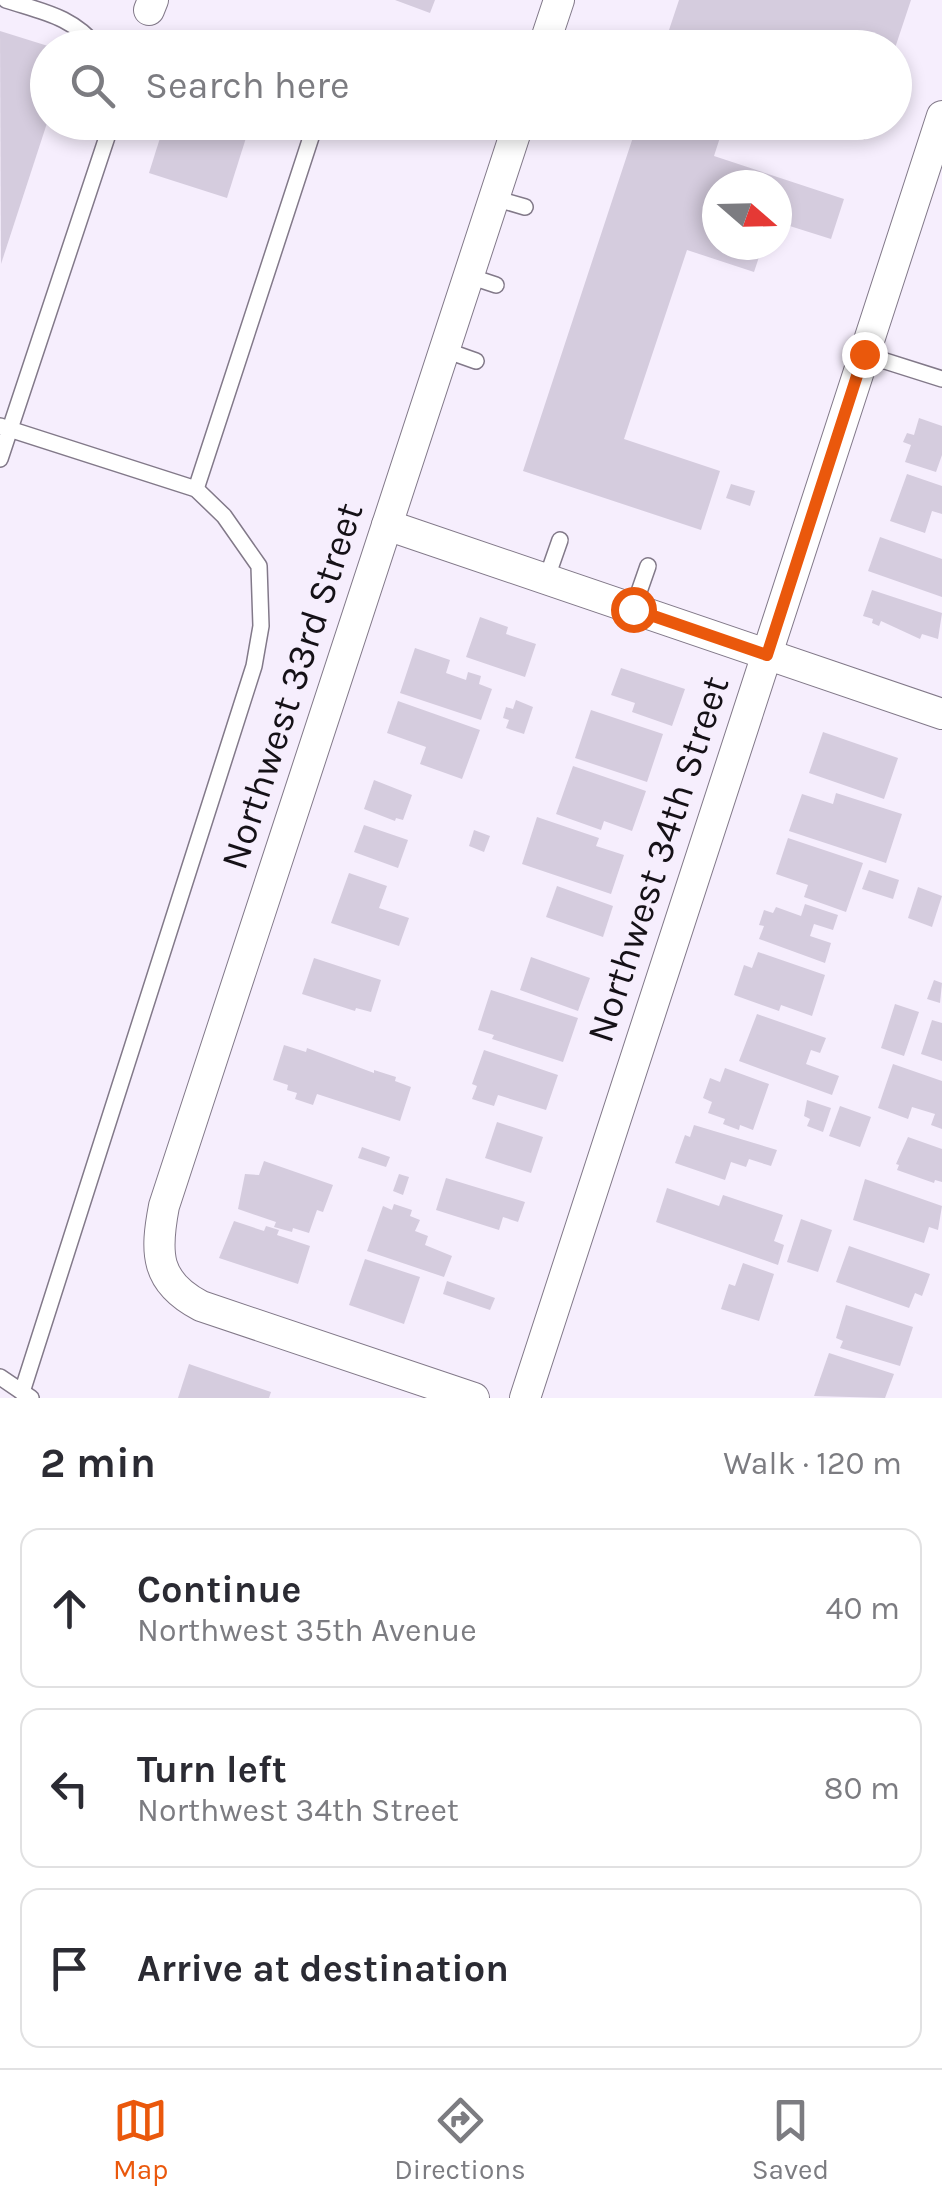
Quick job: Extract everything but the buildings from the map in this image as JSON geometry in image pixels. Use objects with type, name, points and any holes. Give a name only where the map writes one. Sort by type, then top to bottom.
[{"type":"street","points":[[556,30],[558,0]]},
{"type":"street","name":"Northwest 34th Street","points":[[525,1398],[942,116]]},
{"type":"street","name":"Northwest 33rd Street","points":[[439,1393],[187,1299],[165,1278],[159,1240],[164,1206],[445,350],[482,281],[494,198],[525,140]]},
{"type":"street","points":[[387,525],[942,714]]},
{"type":"street","points":[[439,1393],[474,1398]]},
{"type":"lane","points":[[6,0],[66,19],[83,30]]},
{"type":"lane","points":[[0,459],[5,427],[106,140]]},
{"type":"lane","points":[[196,489],[310,140]]},
{"type":"lane","points":[[494,198],[525,208]]},
{"type":"lane","points":[[445,350],[476,360]]},
{"type":"lane","points":[[864,354],[942,379]]},
{"type":"lane","points":[[0,1377],[27,1395],[254,666],[261,626],[259,566],[224,516],[196,489],[5,427]]},
{"type":"lane","points":[[546,580],[560,540]]},
{"type":"lane","points":[[633,609],[648,566]]},
{"type":"route","points":[[633,609],[767,655],[864,354]]}]
